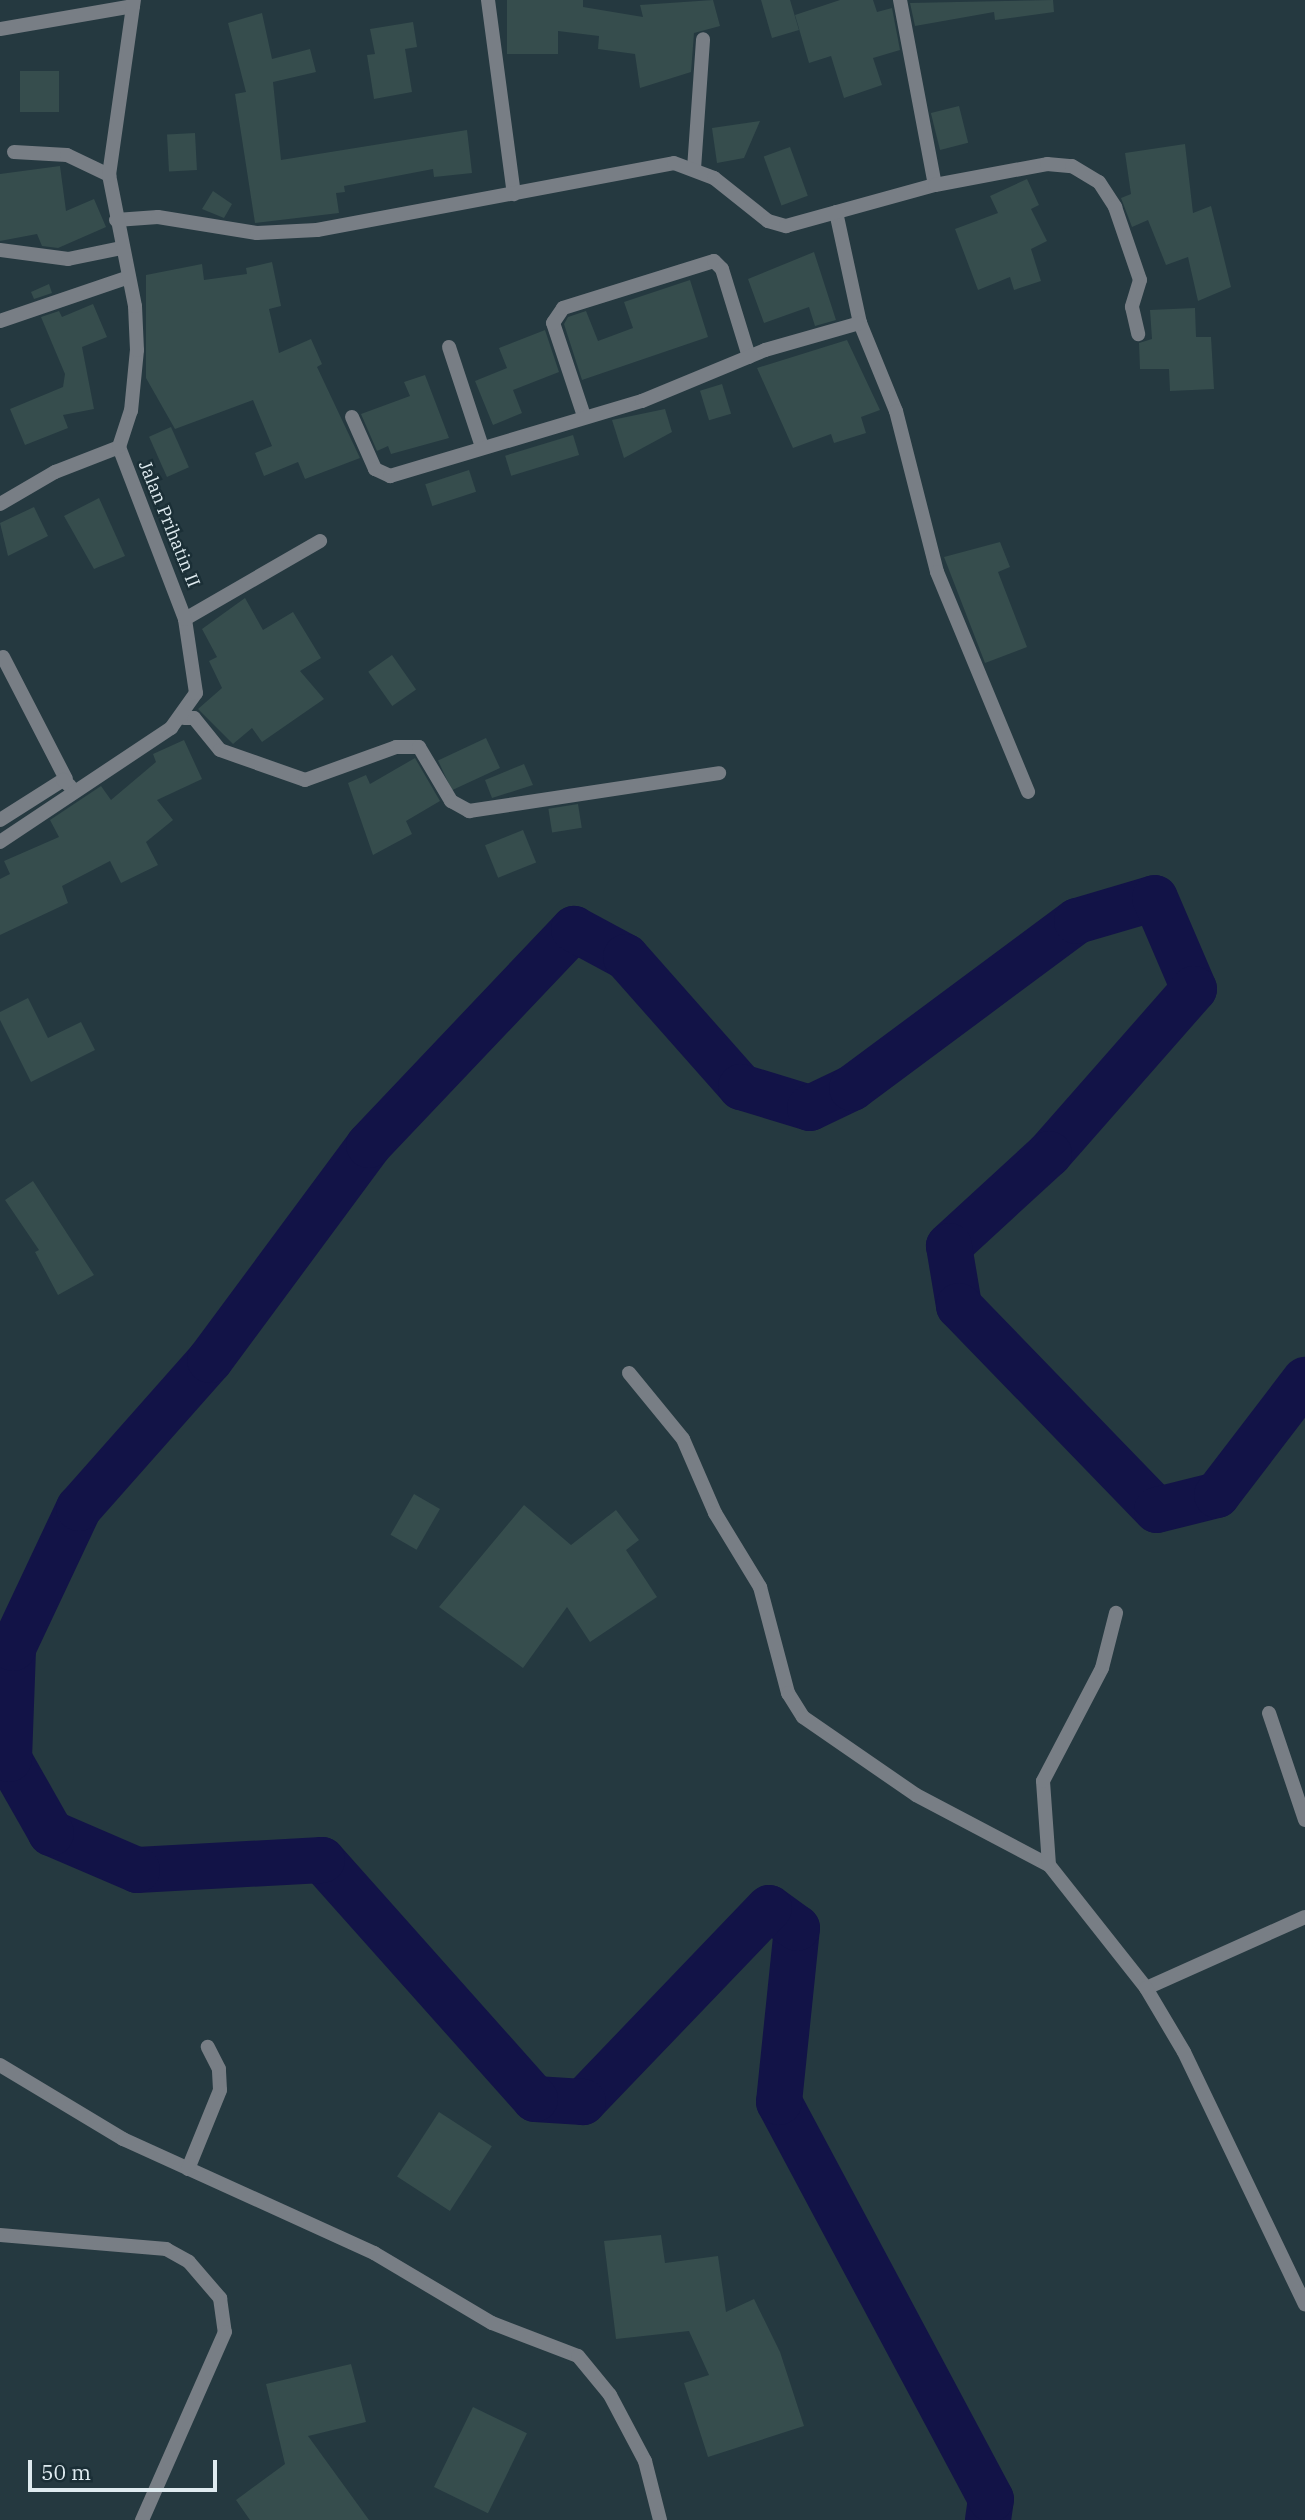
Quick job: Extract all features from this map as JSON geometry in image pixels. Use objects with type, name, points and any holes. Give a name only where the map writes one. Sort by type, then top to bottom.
[{"type":"street","points":[[488,0],[514,194]]},
{"type":"street","points":[[900,0],[935,185]]},
{"type":"street","points":[[0,29],[133,3]]},
{"type":"street","name":"Jalan Prihatin II","points":[[133,3],[109,175],[121,248],[129,277],[137,372],[119,447],[185,620],[196,693],[184,718]]},
{"type":"street","points":[[694,169],[703,39]]},
{"type":"street","points":[[14,152],[67,155],[109,175]]},
{"type":"street","points":[[116,220],[158,218],[257,233],[317,230],[514,194],[654,164],[694,169],[768,221],[786,226],[935,185],[1047,164],[1090,174],[1110,196],[1138,271],[1132,307],[1138,334]]},
{"type":"street","points":[[836,212],[860,323],[896,411],[953,617],[1028,792]]},
{"type":"street","points":[[0,250],[68,258],[121,248]]},
{"type":"street","points":[[584,416],[554,323],[563,308],[714,261],[722,269],[749,357]]},
{"type":"street","points":[[0,321],[129,277]]},
{"type":"street","points":[[352,417],[375,469],[386,476],[687,385],[749,357],[860,323]]},
{"type":"street","points":[[449,347],[482,447]]},
{"type":"street","points":[[0,505],[55,472],[119,447]]},
{"type":"street","points":[[185,620],[320,541]]},
{"type":"street","points":[[3,657],[74,793]]},
{"type":"street","points":[[0,842],[184,718],[194,718],[220,750],[305,779],[396,747],[419,747],[451,801],[469,811],[719,773]]},
{"type":"street","points":[[0,820],[66,779]]},
{"type":"street","points":[[629,1373],[683,1438],[715,1513],[760,1587],[788,1693],[803,1717],[916,1795],[1049,1865],[1146,1988],[1184,2052],[1305,2304]]},
{"type":"street","points":[[1049,1865],[1044,1781],[1102,1668],[1116,1613]]},
{"type":"street","points":[[1269,1713],[1305,1820]]},
{"type":"street","points":[[1146,1988],[1305,1917]]},
{"type":"street","points":[[188,2169],[220,2090],[219,2068],[208,2047]]},
{"type":"street","points":[[0,2065],[97,2125],[391,2261],[492,2323],[578,2356],[599,2378],[645,2461],[660,2520]]},
{"type":"street","points":[[0,2235],[166,2249],[201,2274],[225,2309],[225,2332],[142,2520]]},
{"type":"building","points":[[507,0],[583,0],[583,7],[643,17],[640,5],[713,0],[720,26],[694,33],[691,72],[640,88],[635,54],[598,49],[599,36],[558,31],[558,54],[507,54]]},
{"type":"building","points":[[761,0],[790,0],[799,30],[772,38]]},
{"type":"building","points":[[840,0],[873,0],[877,12],[892,8],[900,50],[873,58],[882,85],[844,98],[831,56],[809,63],[795,15]]},
{"type":"building","points":[[1053,0],[1054,12],[995,20],[994,12],[915,26],[910,3]]},
{"type":"building","points":[[262,13],[272,59],[310,49],[316,72],[273,82],[281,160],[467,130],[472,173],[434,177],[433,169],[344,186],[345,192],[336,193],[339,213],[255,223],[235,94],[246,92],[228,23]]},
{"type":"building","points":[[413,22],[417,47],[405,49],[412,92],[374,99],[367,55],[375,54],[370,29]]},
{"type":"building","points":[[20,71],[59,71],[59,112],[20,112]]},
{"type":"building","points":[[959,106],[968,143],[940,150],[931,113]]},
{"type":"building","points":[[760,121],[744,158],[717,163],[712,128]]},
{"type":"building","points":[[195,133],[197,170],[169,171],[167,134]]},
{"type":"building","points":[[1185,144],[1193,213],[1211,206],[1231,287],[1198,301],[1188,257],[1166,265],[1148,220],[1132,227],[1121,198],[1131,194],[1125,153]]},
{"type":"building","points":[[790,147],[808,196],[781,205],[764,157]]},
{"type":"building","points":[[60,166],[66,211],[94,199],[106,227],[58,248],[42,246],[37,234],[0,241],[0,174]]},
{"type":"building","points":[[1027,179],[1039,205],[1031,209],[1047,241],[1031,249],[1041,281],[1014,290],[1010,277],[978,290],[955,229],[998,213],[990,196]]},
{"type":"building","points":[[213,191],[232,204],[224,218],[202,209]]},
{"type":"building","points":[[814,252],[836,320],[815,326],[809,307],[764,323],[748,279]]},
{"type":"building","points":[[272,262],[281,306],[269,309],[279,353],[311,339],[322,364],[317,367],[360,458],[305,479],[298,462],[264,476],[255,453],[272,446],[253,400],[175,429],[146,378],[146,275],[202,264],[204,280],[247,274],[246,268]]},
{"type":"building","points":[[690,280],[708,337],[582,380],[564,324],[568,317],[586,311],[598,341],[633,328],[624,302]]},
{"type":"building","points":[[49,284],[52,293],[34,299],[31,292]]},
{"type":"building","points":[[93,304],[107,337],[82,347],[94,409],[63,415],[68,428],[25,445],[10,409],[63,387],[65,374],[41,317],[59,311],[62,317]]},
{"type":"building","points":[[1195,308],[1196,337],[1211,337],[1214,389],[1170,391],[1169,369],[1140,369],[1139,343],[1152,339],[1150,310]]},
{"type":"building","points":[[545,330],[559,372],[513,390],[522,413],[493,425],[475,381],[507,368],[499,348]]},
{"type":"building","points":[[847,340],[880,410],[861,417],[866,433],[834,443],[831,434],[793,448],[757,368]]},
{"type":"building","points":[[425,375],[449,438],[391,454],[388,446],[377,451],[361,414],[410,396],[404,382]]},
{"type":"building","points":[[722,384],[731,414],[709,420],[700,391]]},
{"type":"building","points":[[665,409],[672,432],[624,458],[612,420]]},
{"type":"building","points":[[171,427],[189,467],[167,477],[149,437]]},
{"type":"building","points":[[573,435],[579,455],[511,476],[505,456]]},
{"type":"building","points":[[469,470],[476,492],[432,506],[425,484]]},
{"type":"building","points":[[99,498],[125,556],[94,569],[64,516]]},
{"type":"building","points":[[34,507],[48,536],[8,556],[0,523]]},
{"type":"building","points":[[1000,542],[1010,567],[998,572],[1027,647],[985,663],[944,557]]},
{"type":"building","points":[[245,598],[263,630],[293,612],[321,658],[300,671],[324,699],[262,742],[252,728],[233,744],[198,709],[222,688],[209,661],[217,657],[202,629]]},
{"type":"building","points":[[392,655],[416,689],[392,706],[368,672]]},
{"type":"building","points":[[486,738],[500,768],[452,790],[438,760]]},
{"type":"building","points":[[184,740],[202,779],[157,800],[173,820],[146,842],[158,865],[121,883],[110,861],[62,886],[68,903],[0,935],[0,879],[10,874],[4,861],[59,837],[50,820],[101,786],[111,800],[156,762],[153,754]]},
{"type":"building","points":[[415,758],[440,801],[406,821],[412,834],[373,855],[348,783],[366,775],[370,784]]},
{"type":"building","points":[[524,764],[533,785],[492,798],[485,780]]},
{"type":"building","points":[[578,804],[582,828],[552,832],[548,809]]},
{"type":"building","points":[[523,830],[536,862],[498,878],[485,845]]},
{"type":"building","points":[[28,998],[48,1038],[81,1022],[95,1050],[31,1082],[0,1020],[0,1012]]},
{"type":"building","points":[[33,1181],[94,1275],[58,1295],[35,1252],[39,1250],[5,1200]]},
{"type":"building","points":[[414,1494],[440,1509],[416,1550],[390,1535]]},
{"type":"building","points":[[524,1505],[571,1545],[616,1510],[639,1540],[626,1550],[657,1597],[590,1642],[567,1607],[523,1668],[439,1607]]},
{"type":"building","points":[[439,2112],[492,2146],[450,2211],[397,2177]]},
{"type":"building","points":[[661,2235],[665,2263],[718,2256],[726,2312],[754,2299],[780,2352],[804,2426],[708,2457],[684,2383],[709,2375],[689,2331],[616,2339],[604,2241]]},
{"type":"building","points":[[351,2364],[366,2422],[308,2436],[369,2520],[250,2520],[236,2500],[285,2464],[266,2384]]},
{"type":"building","points":[[473,2407],[527,2433],[488,2513],[434,2487]]},
{"type":"waterway","points":[[988,2520],[991,2499],[779,2102],[797,1928],[769,1908],[583,2102],[535,2099],[322,1860],[137,1870],[51,1833],[9,1759],[13,1648],[79,1508],[210,1360],[369,1145],[574,929],[626,957],[741,1087],[810,1108],[852,1088],[1077,921],[1155,898],[1194,989],[1049,1154],[949,1246],[959,1306],[1157,1510],[1217,1495],[1305,1380]]}]
